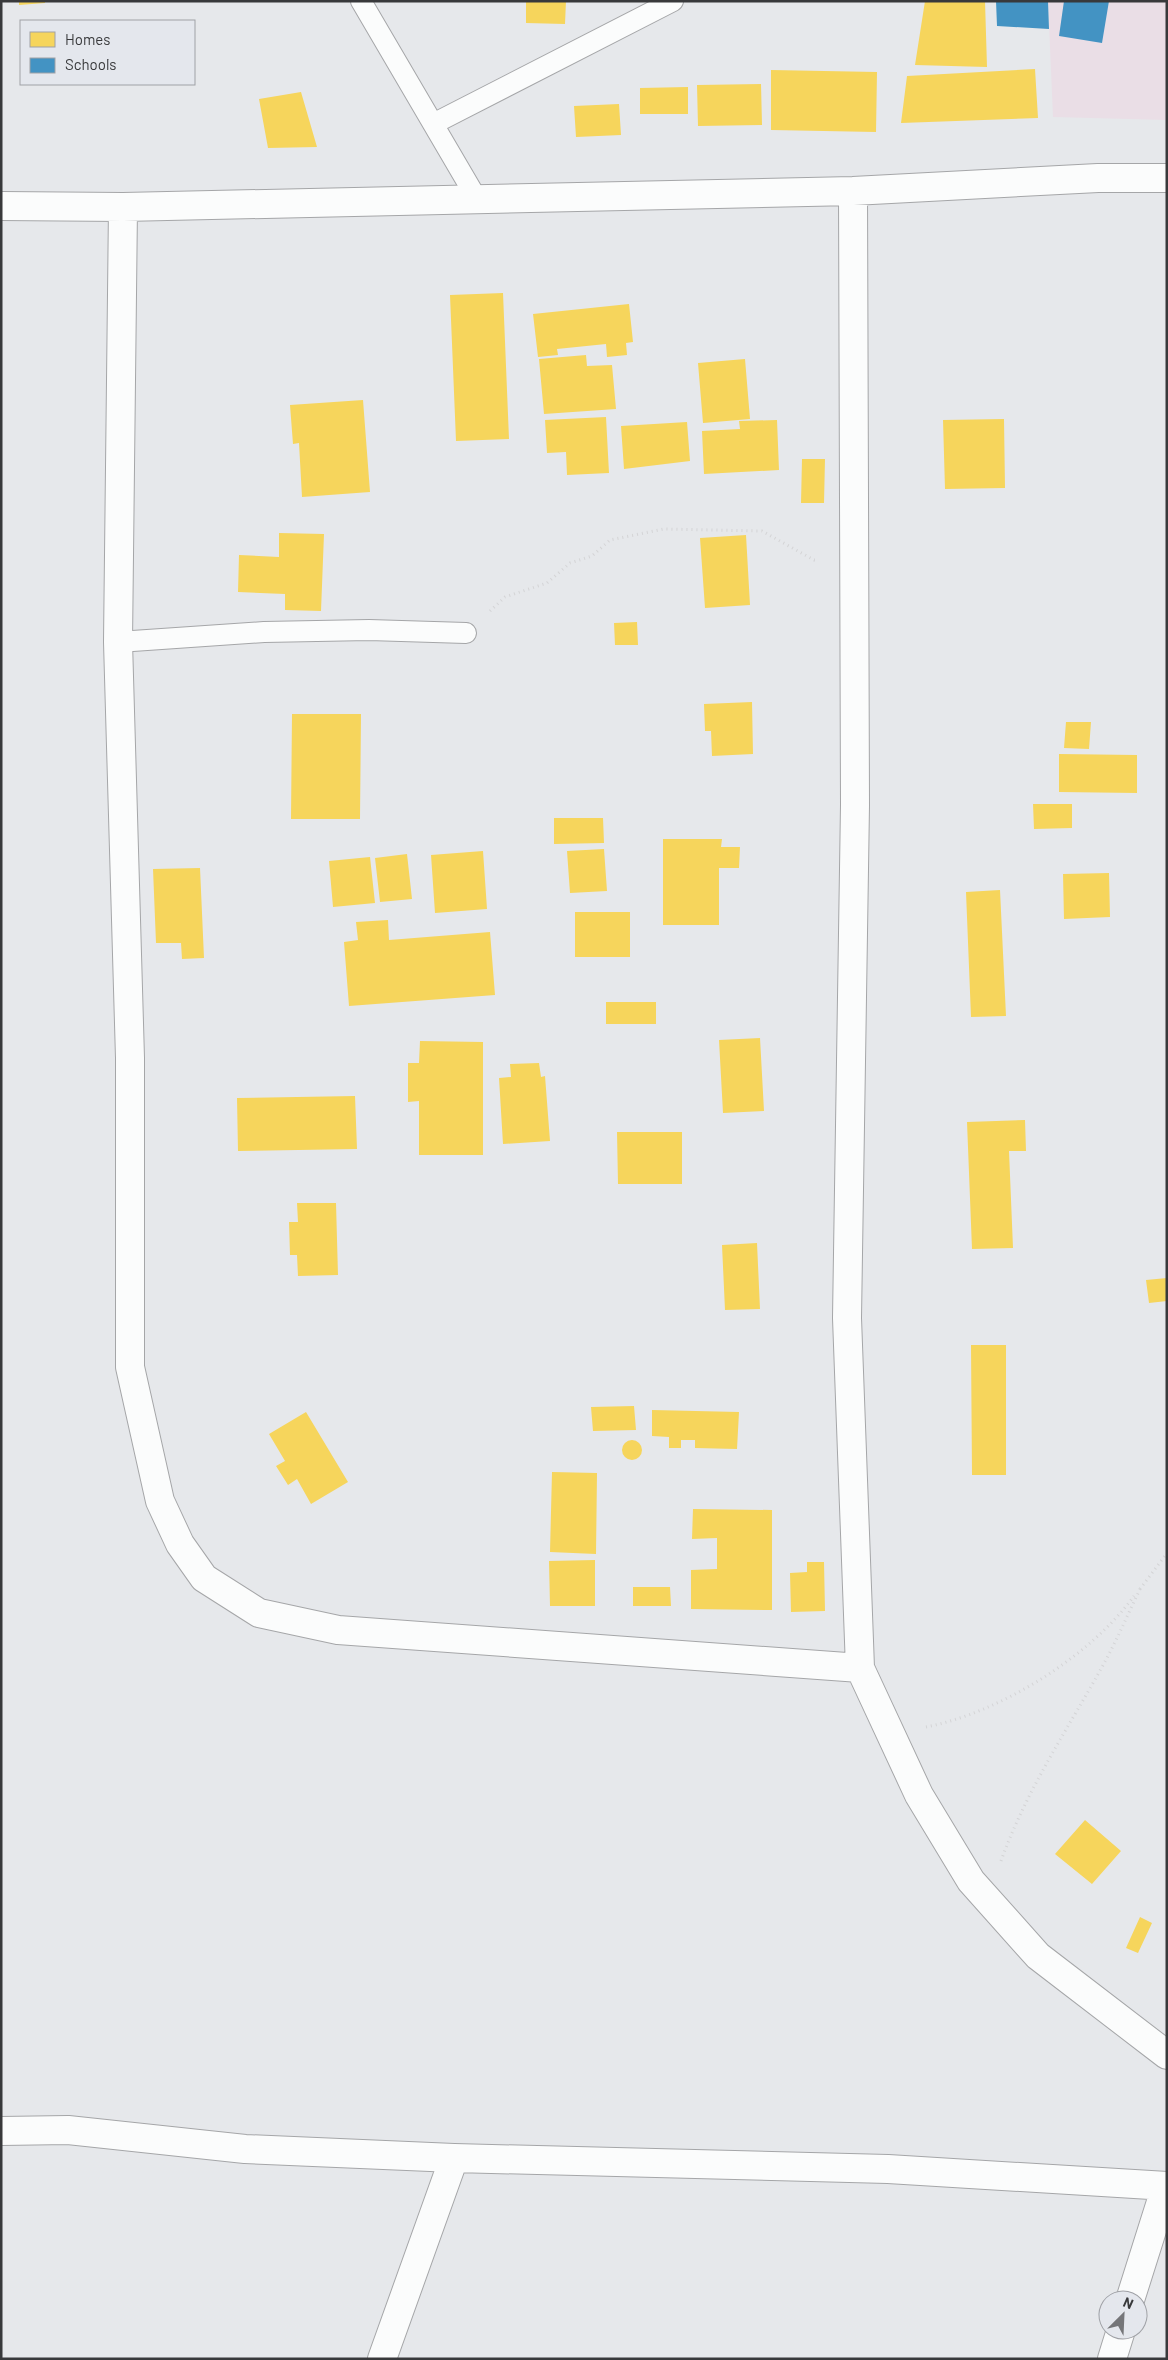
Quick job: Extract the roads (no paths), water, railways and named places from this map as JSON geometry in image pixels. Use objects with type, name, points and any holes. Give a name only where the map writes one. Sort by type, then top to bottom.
[{"type":"street","points":[[1,206],[123,207],[853,191],[1098,178],[1167,178]]},
{"type":"street","points":[[853,191],[852,559],[854,805],[847,1318],[860,1668],[919,1795],[971,1881],[1038,1956],[1167,2055]]},
{"type":"street","points":[[123,207],[118,642],[130,1058],[130,1367],[160,1501],[180,1544],[204,1578],[259,1613],[338,1630],[860,1668]]},
{"type":"street","points":[[1,2131],[68,2130],[245,2149],[454,2158],[888,2169],[1166,2186],[1133,2290]]},
{"type":"street","points":[[382,2359],[454,2158]]},
{"type":"street","points":[[1112,2359],[1118,2340]]},
{"type":"lane","points":[[361,1],[477,199]]},
{"type":"lane","points":[[433,124],[673,1]]},
{"type":"lane","points":[[118,642],[264,632],[369,630],[466,633]]}]
